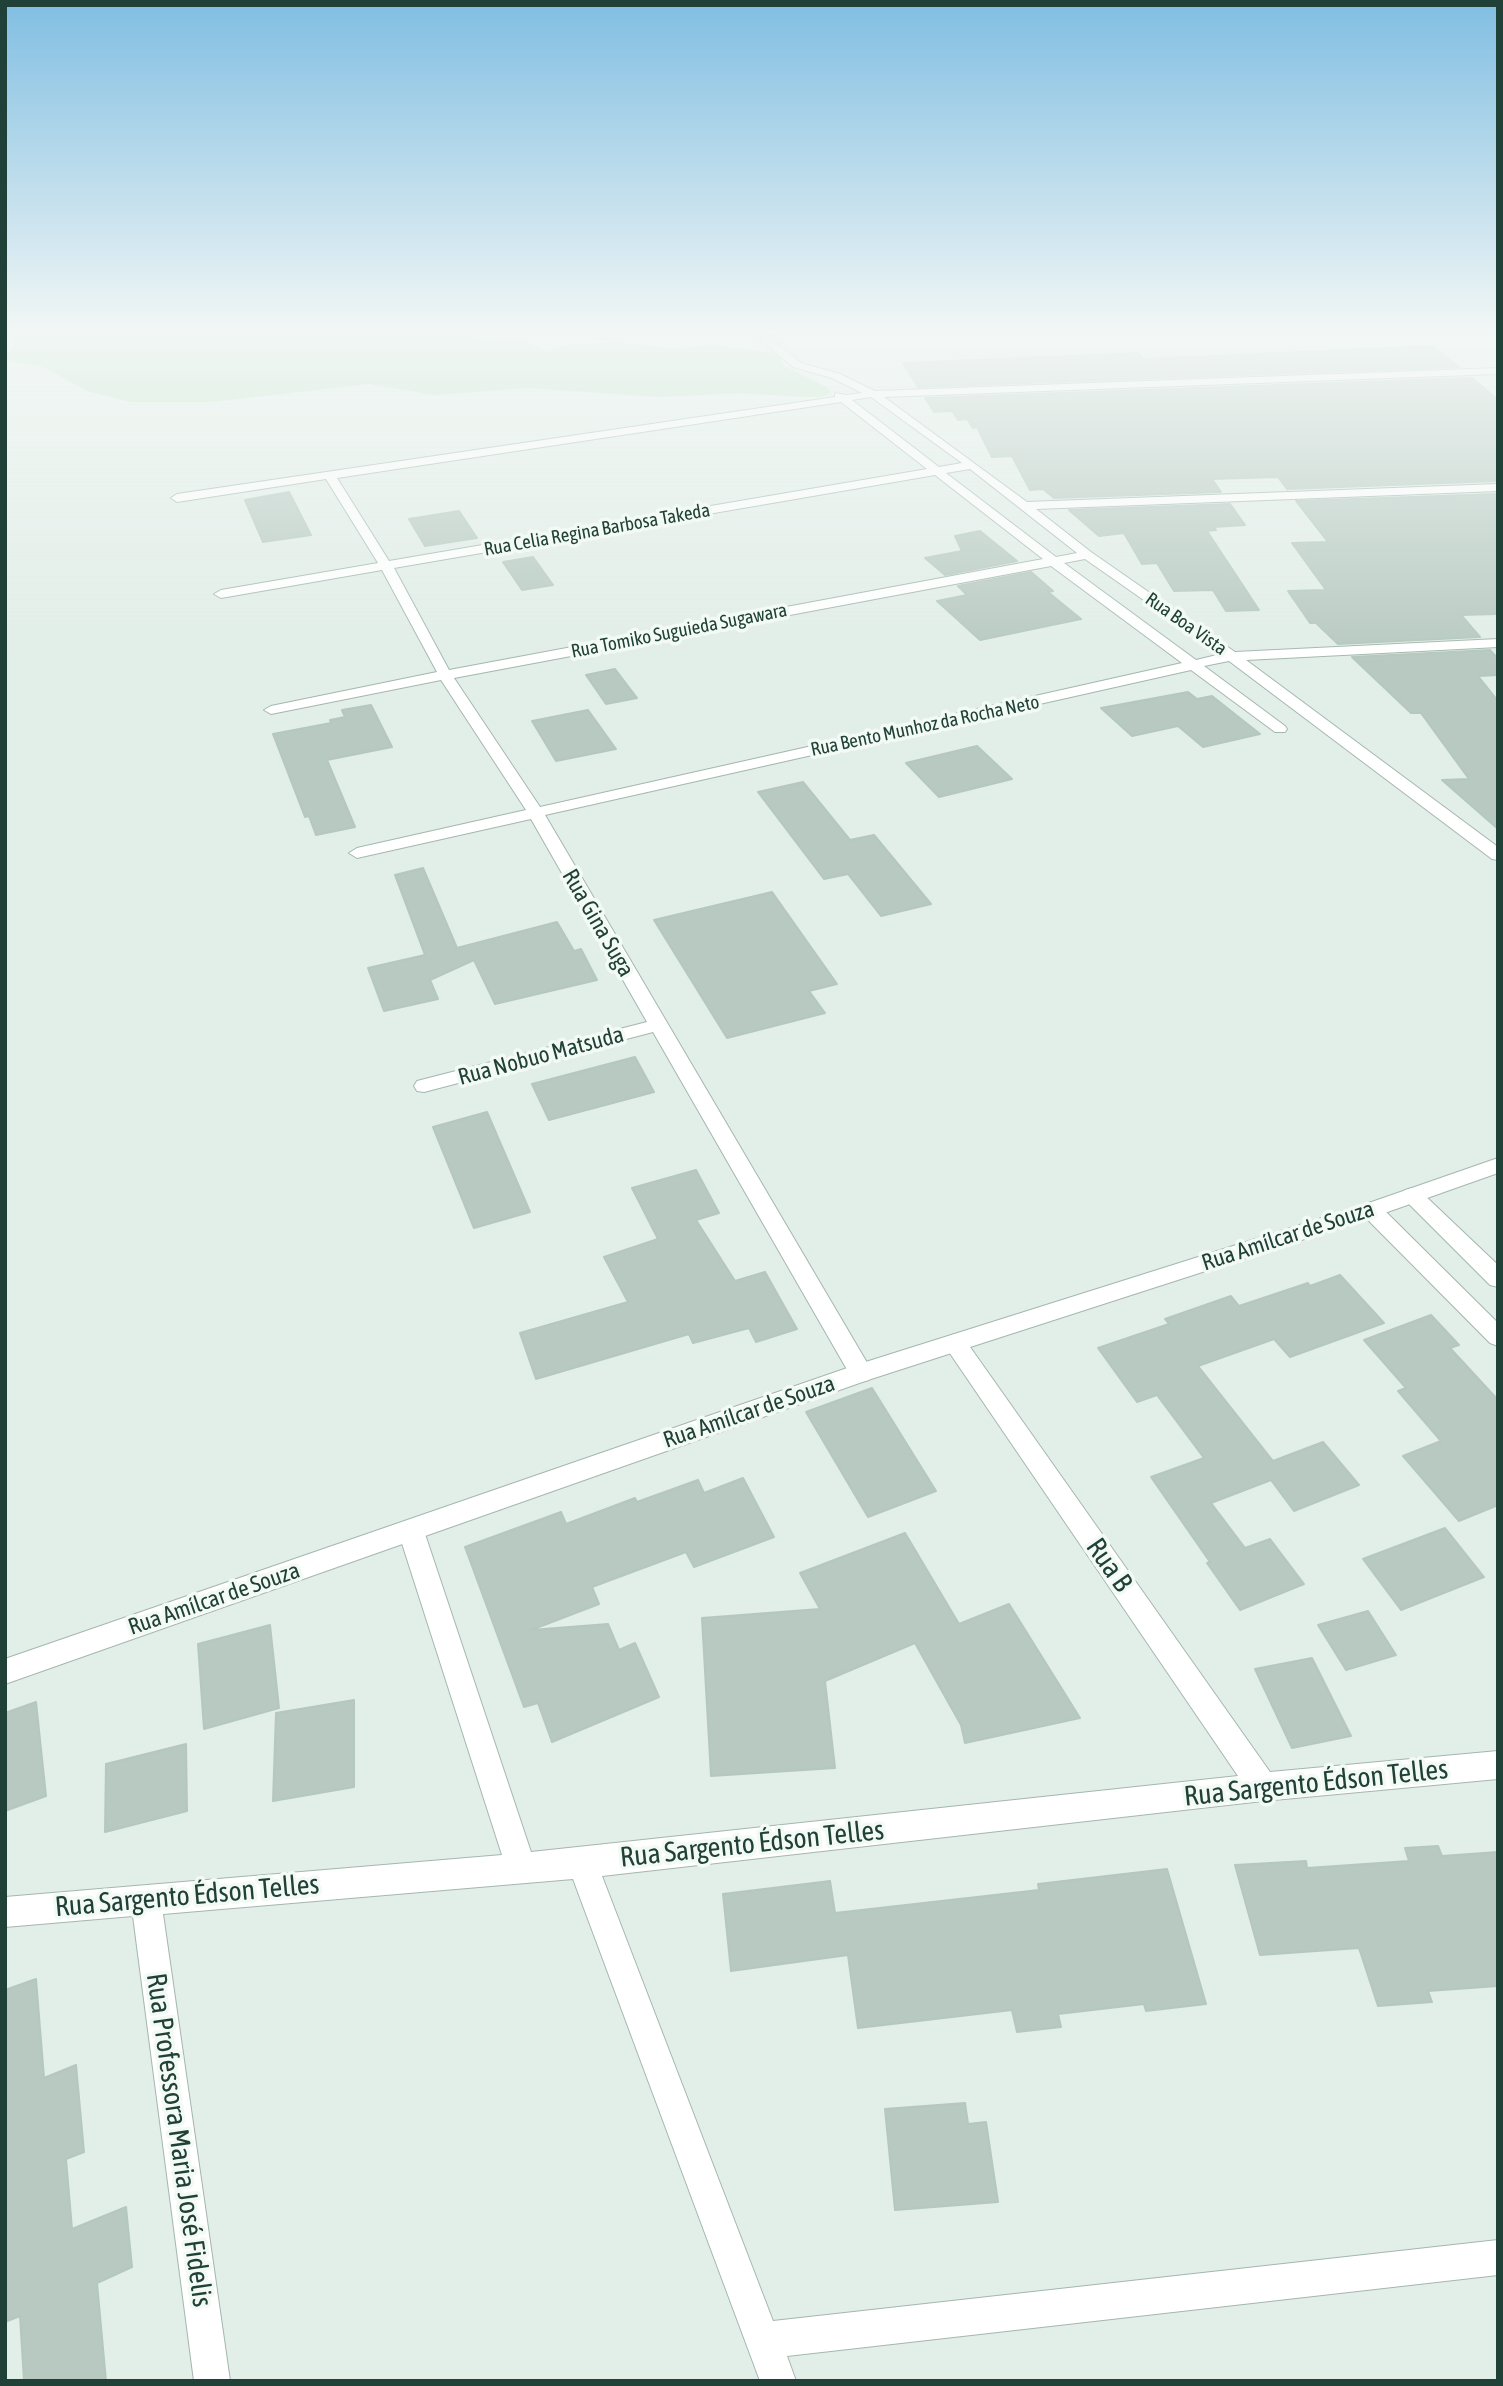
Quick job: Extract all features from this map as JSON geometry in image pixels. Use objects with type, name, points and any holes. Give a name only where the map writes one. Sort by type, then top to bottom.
[{"type":"street","points":[[177,498],[565,440]]},
{"type":"street","name":"Rua Boa Vista","points":[[900,440],[1054,562],[1280,729]]},
{"type":"street","name":"Rua Boa Vista","points":[[938,440],[1087,555],[1232,656],[1498,855]]},
{"type":"street","name":"Rua Celia Regina Barbosa Takeda","points":[[221,594],[972,465]]},
{"type":"street","name":"Rua Gina Suga","points":[[330,476],[386,566],[445,675],[535,812],[861,1373]]},
{"type":"street","points":[[1021,506],[1498,487]]},
{"type":"street","name":"Rua Tomiko Suguieda Sugawara","points":[[271,710],[1087,555]]},
{"type":"street","name":"Rua Bento Munhoz da Rocha Neto","points":[[357,853],[1195,667],[1232,656],[1498,643]]},
{"type":"street","name":"Rua Nobuo Matsuda","points":[[424,1086],[657,1025]]},
{"type":"street","name":"Rua Amílcar de Souza","points":[[5,1672],[861,1373],[1371,1210],[1498,1165]]},
{"type":"street","points":[[1412,1195],[1498,1279]]},
{"type":"street","points":[[1371,1210],[1498,1337]]},
{"type":"street","name":"Rua B","points":[[954,1343],[1263,1787]]},
{"type":"street","points":[[411,1531],[522,1867]]},
{"type":"street","name":"Rua Sargento Édson Telles","points":[[5,1912],[582,1863],[1263,1787],[1498,1765]]},
{"type":"street","points":[[582,1863],[778,2381]]},
{"type":"street","name":"Rua Professora Maria José Fidelis","points":[[146,1900],[212,2381]]},
{"type":"street","points":[[764,2340],[1498,2257]]},
{"type":"building","points":[[984,440],[1498,440],[1498,481],[1287,489],[1278,477],[1212,479],[1221,492],[1054,498],[1043,489],[1030,490],[1012,456],[992,457]]},
{"type":"building","points":[[289,492],[311,535],[263,542],[245,500]]},
{"type":"building","points":[[1498,494],[1498,614],[1461,615],[1480,637],[1338,644],[1316,623],[1310,623],[1288,591],[1326,590],[1292,543],[1328,542],[1296,501]]},
{"type":"building","points":[[1230,504],[1245,525],[1214,527],[1216,530],[1207,531],[1259,610],[1226,611],[1213,590],[1174,591],[1157,563],[1142,564],[1124,533],[1099,536],[1069,510]]},
{"type":"building","points":[[459,511],[477,538],[425,546],[409,519]]},
{"type":"building","points":[[980,531],[1017,561],[945,575],[925,558],[962,551],[955,536]]},
{"type":"building","points":[[533,557],[553,585],[522,590],[503,562]]},
{"type":"building","points":[[1031,572],[1053,591],[1048,592],[1081,619],[980,640],[937,601],[967,595],[958,586]]},
{"type":"building","points":[[1490,650],[1498,659],[1498,675],[1478,676],[1498,701],[1498,829],[1442,780],[1469,779],[1421,713],[1411,713],[1352,657]]},
{"type":"building","points":[[615,669],[637,698],[606,704],[586,675]]},
{"type":"building","points":[[1188,692],[1197,699],[1212,696],[1260,734],[1203,747],[1178,726],[1132,736],[1101,708]]},
{"type":"building","points":[[371,705],[392,747],[327,760],[355,827],[316,835],[309,816],[305,817],[273,734],[331,723],[330,720],[345,717],[342,710]]},
{"type":"building","points":[[588,710],[616,749],[556,761],[532,721]]},
{"type":"building","points":[[977,746],[1012,779],[939,797],[906,763]]},
{"type":"building","points":[[803,782],[850,840],[874,835],[931,904],[881,916],[848,874],[824,879],[758,792]]},
{"type":"building","points":[[423,868],[457,948],[557,922],[574,951],[581,949],[597,980],[495,1004],[474,960],[430,980],[438,999],[384,1011],[368,968],[425,955],[395,875]]},
{"type":"building","points":[[772,892],[837,984],[809,991],[825,1013],[727,1038],[654,920]]},
{"type":"building","points":[[635,1057],[654,1092],[549,1120],[532,1084]]},
{"type":"building","points":[[487,1112],[530,1212],[474,1228],[433,1127]]},
{"type":"building","points":[[696,1170],[719,1213],[696,1220],[735,1281],[765,1272],[797,1329],[756,1342],[749,1328],[693,1343],[689,1334],[536,1379],[520,1333],[628,1302],[604,1257],[658,1239],[632,1188]]},
{"type":"building","points":[[1340,1275],[1384,1323],[1290,1357],[1274,1339],[1198,1366],[1273,1461],[1323,1442],[1359,1485],[1294,1511],[1271,1480],[1211,1503],[1245,1548],[1270,1539],[1304,1584],[1240,1610],[1151,1477],[1204,1458],[1157,1395],[1137,1402],[1098,1348],[1169,1324],[1165,1319],[1231,1296],[1239,1306]]},
{"type":"building","points":[[1431,1315],[1459,1345],[1450,1348],[1498,1400],[1498,1505],[1459,1521],[1403,1456],[1441,1441],[1398,1391],[1406,1388],[1364,1340]]},
{"type":"building","points":[[872,1388],[936,1491],[868,1517],[806,1412]]},
{"type":"building","points":[[743,1478],[774,1537],[694,1567],[686,1552],[592,1587],[599,1604],[531,1630],[608,1624],[619,1650],[635,1643],[659,1697],[552,1742],[538,1703],[524,1707],[465,1547],[561,1512],[566,1524],[635,1498],[637,1502],[698,1480],[704,1493]]},
{"type":"building","points":[[1445,1528],[1484,1577],[1401,1610],[1363,1559]]},
{"type":"building","points":[[905,1533],[959,1624],[1009,1604],[1080,1718],[965,1743],[961,1725],[915,1643],[825,1681],[835,1768],[711,1776],[702,1618],[820,1609],[800,1573]]},
{"type":"building","points":[[1368,1611],[1396,1655],[1346,1670],[1318,1625]]},
{"type":"building","points":[[270,1625],[279,1708],[204,1729],[198,1644]]},
{"type":"building","points":[[1312,1658],[1351,1736],[1292,1748],[1255,1669]]},
{"type":"building","points":[[354,1700],[354,1787],[273,1801],[276,1713]]},
{"type":"building","points":[[36,1702],[46,1796],[5,1811],[5,1713]]},
{"type":"building","points":[[186,1744],[187,1811],[105,1832],[106,1764]]},
{"type":"building","points":[[1438,1846],[1442,1856],[1498,1852],[1498,1986],[1428,1991],[1432,2002],[1378,2006],[1359,1948],[1260,1955],[1235,1865],[1306,1861],[1307,1868],[1409,1861],[1405,1848]]},
{"type":"building","points":[[1167,1869],[1206,2004],[1146,2011],[1144,2004],[1058,2014],[1061,2027],[1017,2032],[1012,2010],[858,2028],[848,1955],[731,1971],[723,1894],[830,1881],[835,1913],[1039,1890],[1038,1884]]},
{"type":"building","points":[[36,1979],[44,2078],[76,2065],[84,2152],[66,2159],[72,2229],[126,2207],[132,2267],[97,2283],[106,2381],[24,2381],[20,2316],[5,2322],[5,1990]]},
{"type":"building","points":[[965,2103],[968,2124],[986,2122],[998,2202],[895,2210],[885,2109]]}]
